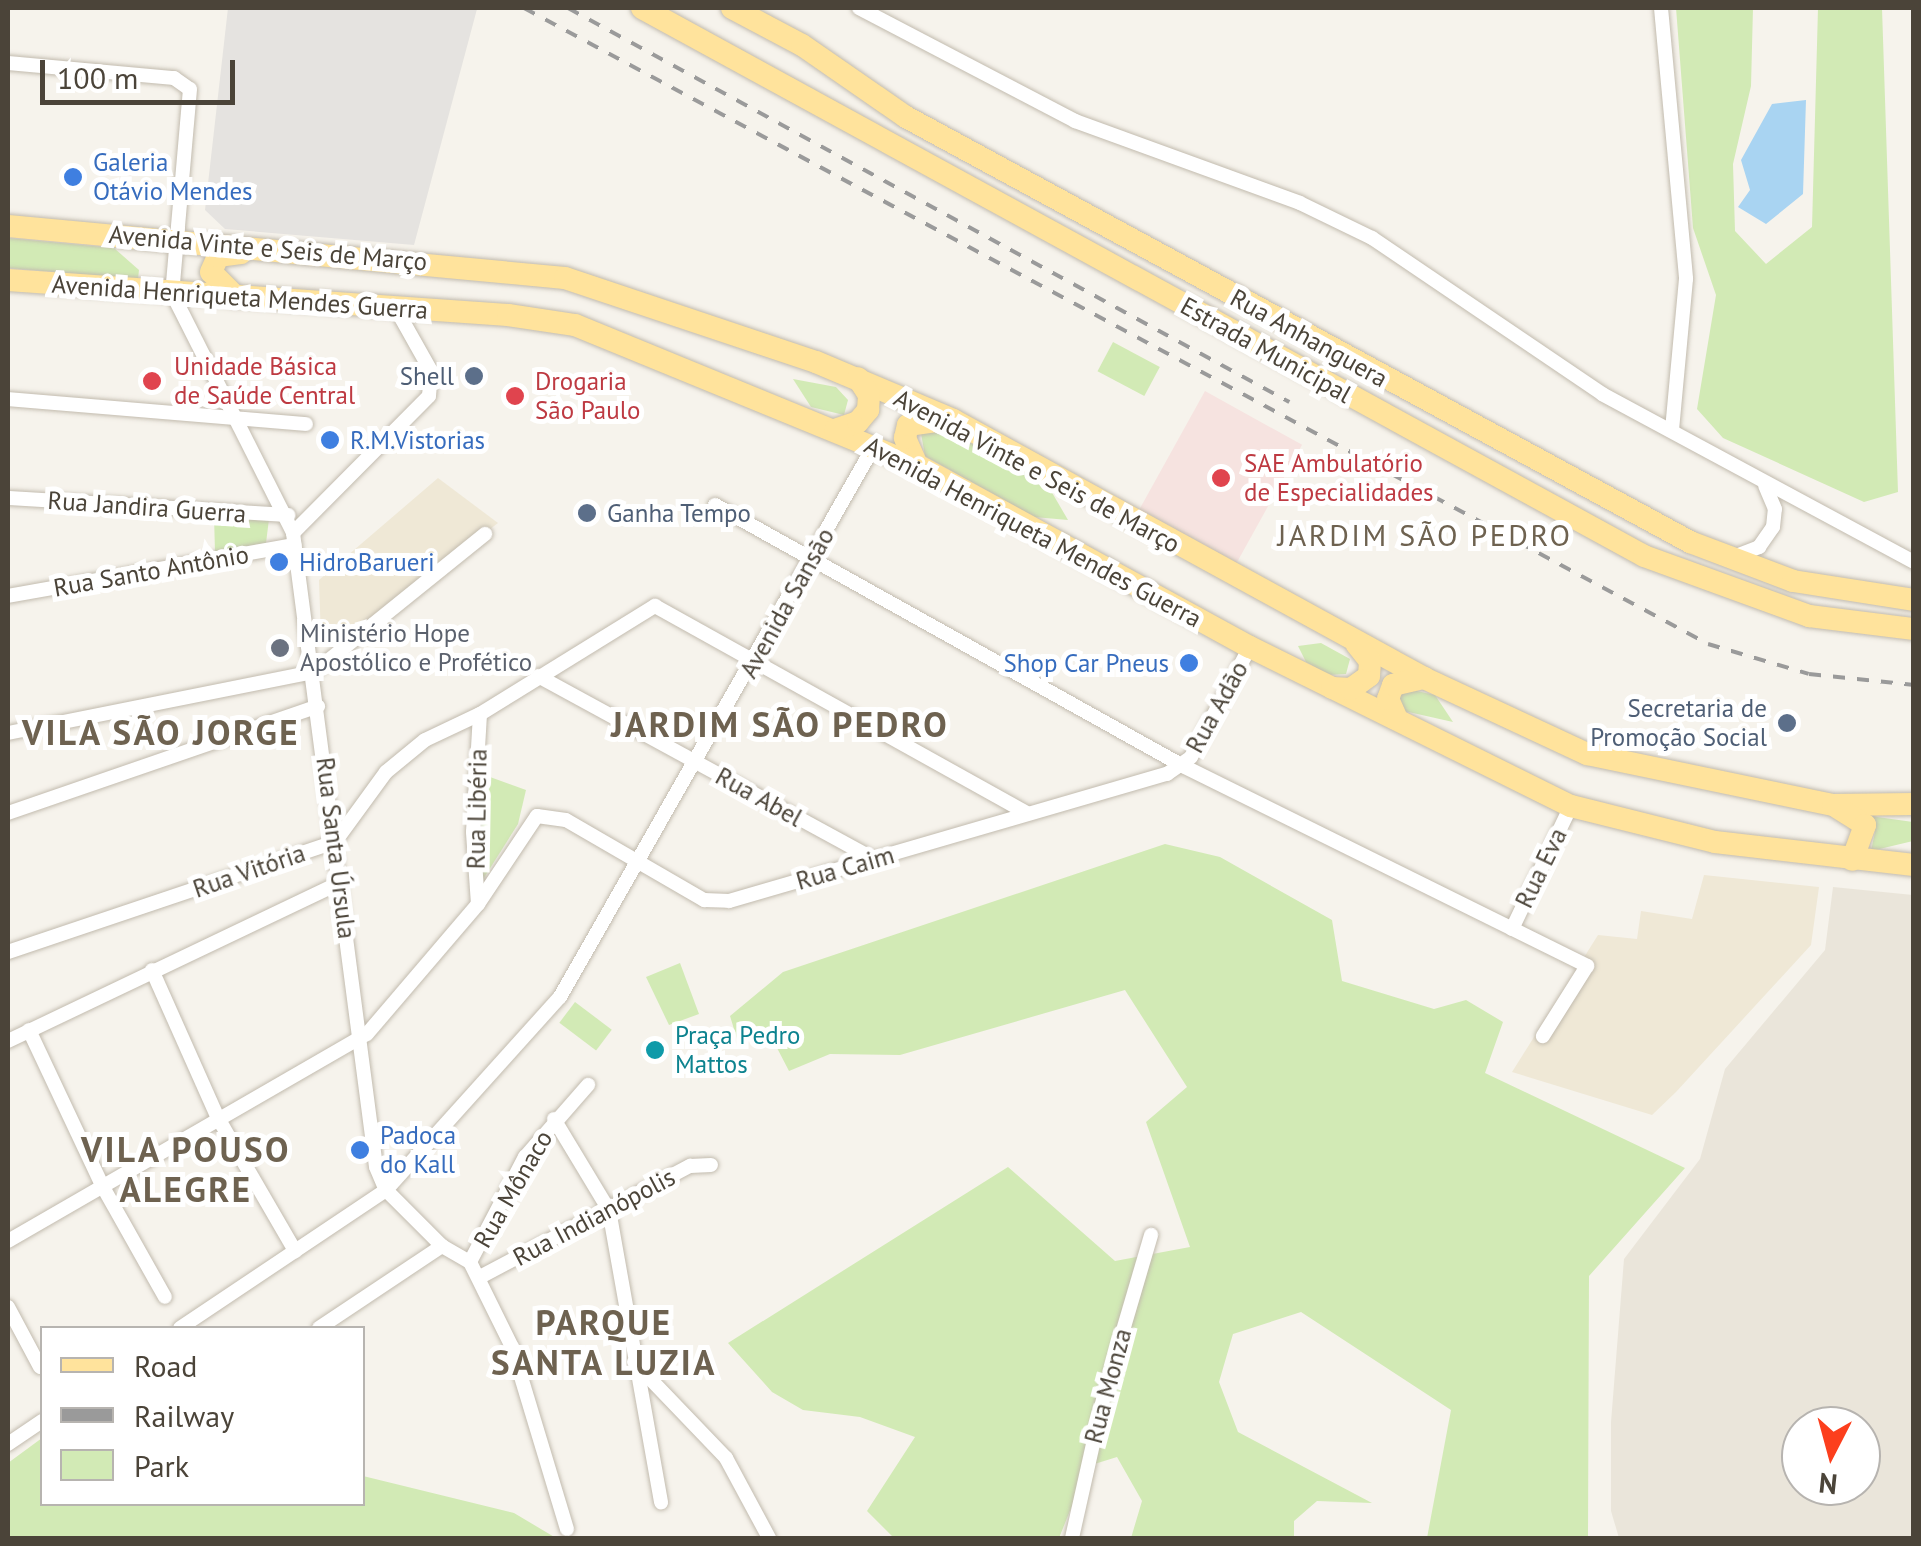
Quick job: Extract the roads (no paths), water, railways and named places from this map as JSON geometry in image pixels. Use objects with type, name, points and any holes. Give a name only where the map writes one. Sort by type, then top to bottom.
[{"type":"main road","name":"Estrada Municipal","points":[[642,8],[1644,556],[1750,600],[1850,624],[1914,629]]},
{"type":"main road","name":"Rua Anhanguera","points":[[732,8],[761,22],[906,117],[1719,556],[1834,592],[1914,600]]},
{"type":"main road","points":[[744,52],[761,22]]},
{"type":"main road","points":[[675,24],[744,52],[872,124],[897,147]]},
{"type":"main road","name":"Avenida Vinte e Seis de Março","points":[[8,226],[565,278],[858,378],[953,420],[1424,678],[1604,760],[1833,805],[1914,804]]},
{"type":"main road","points":[[240,299],[214,280],[214,260],[269,249]]},
{"type":"main road","name":"Avenida Henriqueta Mendes Guerra","points":[[8,280],[575,326],[917,465],[1250,648],[1571,806],[1653,831],[1852,860],[1914,865]]},
{"type":"main road","points":[[835,430],[868,410],[858,378]]},
{"type":"main road","points":[[917,465],[905,438],[908,426],[953,420]]},
{"type":"main road","points":[[1328,688],[1351,689],[1369,676],[1370,661],[1354,640]]},
{"type":"main road","points":[[1396,720],[1388,699],[1393,685],[1424,678]]},
{"type":"main road","points":[[1833,805],[1865,825],[1852,860]]},
{"type":"street","points":[[859,8],[1075,121],[1339,221],[1586,384],[1765,486],[1914,562]]},
{"type":"street","points":[[1662,8],[1686,280],[1672,430]]},
{"type":"street","points":[[8,62],[174,78],[191,96],[172,293]]},
{"type":"street","name":"Rua Santa Úrsula","points":[[172,293],[240,418],[288,515],[294,539],[376,1167],[386,1190]]},
{"type":"street","points":[[294,539],[429,396],[431,371],[396,309]]},
{"type":"street","points":[[8,399],[306,424]]},
{"type":"street","name":"Avenida Sansão","points":[[183,1326],[386,1190],[560,997],[697,763],[874,446]]},
{"type":"street","points":[[1719,556],[1751,553],[1768,538],[1775,509],[1765,486]]},
{"type":"street","name":"Rua Jandira Guerra","points":[[8,498],[288,515]]},
{"type":"street","points":[[715,505],[1184,766],[1587,966],[1543,1036]]},
{"type":"street","points":[[8,733],[314,672],[485,534]]},
{"type":"street","name":"Rua Santo Antônio","points":[[8,596],[294,539]]},
{"type":"street","name":"Rua Vitória","points":[[8,952],[336,842],[406,754],[480,714],[655,606],[755,661]]},
{"type":"street","name":"Rua Adão","points":[[1184,766],[1250,648]]},
{"type":"street","points":[[755,661],[1027,814]]},
{"type":"street","name":"Rua Abel","points":[[538,676],[875,860]]},
{"type":"street","points":[[8,813],[318,706]]},
{"type":"street","name":"Rua Libéria","points":[[478,904],[472,832],[480,714]]},
{"type":"street","name":"Rua Caim","points":[[478,904],[537,816],[556,817],[704,900],[722,903],[1184,766]]},
{"type":"street","name":"Rua Eva","points":[[1512,929],[1571,806]]},
{"type":"street","points":[[8,1041],[341,882]]},
{"type":"street","points":[[8,1242],[359,1039],[388,1014],[478,904]]},
{"type":"street","points":[[152,970],[218,1118],[295,1251]]},
{"type":"street","points":[[29,1030],[103,1187],[165,1297]]},
{"type":"street","name":"Rua Mônaco","points":[[567,1529],[512,1347],[470,1262],[518,1169],[554,1120],[588,1086]]},
{"type":"street","points":[[554,1120],[608,1210],[662,1502]]},
{"type":"street","name":"Rua Indianópolis","points":[[480,1277],[690,1166],[710,1165]]},
{"type":"street","points":[[386,1190],[442,1246],[470,1262]]},
{"type":"street","name":"Rua Monza","points":[[1072,1538],[1104,1395],[1151,1235]]},
{"type":"street","points":[[322,1326],[442,1246]]},
{"type":"street","points":[[8,1308],[40,1367]]},
{"type":"street","points":[[633,1360],[726,1458],[769,1538]]},
{"type":"street","points":[[8,1444],[40,1422]]},
{"type":"water","points":[[1806,100],[1803,194],[1766,224],[1738,207],[1750,190],[1741,160],[1772,104]]},
{"type":"railway","points":[[524,8],[1708,644],[1809,674],[1914,685]]},
{"type":"railway","points":[[568,8],[1289,402]]},
{"type":"place","name":"Galeria Otávio Mendes","points":[[73,177]]},
{"type":"place","name":"Shell","points":[[474,376]]},
{"type":"place","name":"Unidade Básica de Saúde Central","points":[[152,381]]},
{"type":"place","name":"Drogaria São Paulo","points":[[515,396]]},
{"type":"place","name":"R.M.Vistorias","points":[[330,440]]},
{"type":"place","name":"SAE Ambulatório de Especialidades","points":[[1221,478]]},
{"type":"place","name":"Ganha Tempo","points":[[587,513]]},
{"type":"place","name":"HidroBarueri","points":[[279,562]]},
{"type":"place","name":"Ministério Hope Apostólico e Profético","points":[[280,648]]},
{"type":"place","name":"Shop Car Pneus","points":[[1189,663]]},
{"type":"place","name":"Secretaria de Promoção Social","points":[[1787,723]]},
{"type":"place","name":"Praça Pedro Mattos","points":[[655,1050]]},
{"type":"place","name":"Padoca do Kall","points":[[360,1150]]},
{"type":"district","name":"JARDIM SÃO PEDRO","points":[[1425,535]]},
{"type":"district","name":"JARDIM SÃO PEDRO","points":[[780,724]]},
{"type":"district","name":"VILA SÃO JORGE","points":[[161,732]]},
{"type":"district","name":"VILA POUSO ALEGRE","points":[[186,1169]]},
{"type":"district","name":"PARQUE SANTA LUZIA","points":[[604,1342]]}]
